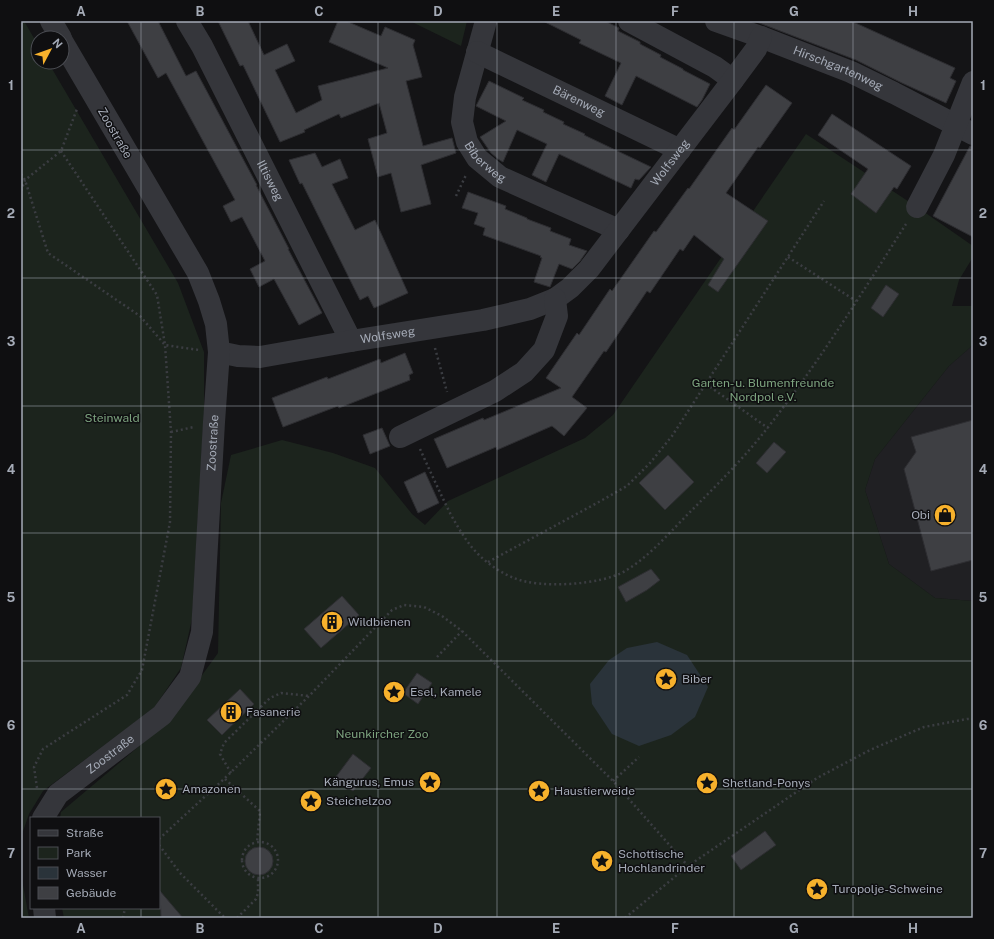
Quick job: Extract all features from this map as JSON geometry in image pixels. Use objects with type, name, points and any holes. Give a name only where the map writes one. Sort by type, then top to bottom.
[{"type":"street","name":"Zoostraße","points":[[51,21],[56,30]]},
{"type":"street","name":"Iltisweg","points":[[187,21],[202,46],[351,341]]},
{"type":"street","name":"Biberweg","points":[[486,21],[465,97],[462,122],[467,142],[477,158],[500,176],[619,230]]},
{"type":"street","points":[[629,21],[715,67],[733,80]]},
{"type":"street","name":"Hirschgartenweg","points":[[716,21],[851,72],[965,129]]},
{"type":"street","name":"Wolfsweg","points":[[219,352],[238,356],[260,357],[483,320],[530,309],[555,299],[570,288],[589,269],[756,49],[761,37]]},
{"type":"street","name":"Bärenweg","points":[[477,52],[680,150]]},
{"type":"street","name":"Zoostraße","points":[[44,817],[58,794],[162,715],[190,677],[202,632],[219,352],[216,324],[198,273],[70,55]]},
{"type":"street","points":[[917,207],[944,155],[965,129],[973,82]]},
{"type":"street","points":[[406,434],[495,391],[524,372],[544,350],[557,316],[555,299]]},
{"type":"path","points":[[21,191],[25,180],[61,151],[86,84]]},
{"type":"path","points":[[37,789],[34,767],[43,749],[127,695],[142,670],[170,522],[171,432],[165,345],[157,295],[61,151]]},
{"type":"path","points":[[21,174],[25,180],[48,253],[140,316],[165,345],[194,350],[219,352]]},
{"type":"path","points":[[488,562],[627,486],[650,463],[672,436],[824,201]]},
{"type":"path","points":[[406,434],[460,531],[478,554],[496,569],[516,579],[536,583],[568,584],[602,579],[623,572],[639,562],[662,541],[722,479],[768,428],[808,375],[917,207]]},
{"type":"path","points":[[788,256],[856,301]]},
{"type":"path","points":[[431,328],[444,380],[454,411]]},
{"type":"path","points":[[706,384],[768,428]]},
{"type":"path","points":[[160,839],[231,773],[309,696],[392,610],[404,605],[424,607],[442,616],[462,631],[613,781],[688,866]]},
{"type":"path","points":[[437,657],[462,631]]},
{"type":"path","points":[[231,773],[220,754],[224,742],[270,698],[282,693],[309,696]]},
{"type":"path","points":[[625,918],[688,866],[817,778],[870,750],[924,727],[973,719]]},
{"type":"path","points":[[613,781],[640,757]]},
{"type":"path","points":[[225,778],[260,811],[257,842]]},
{"type":"path","points":[[257,842],[265,843],[274,849],[277,854],[278,861],[273,873],[264,878],[258,879],[251,877],[245,871],[241,858],[247,847],[257,842]]},
{"type":"path","points":[[160,846],[180,873],[225,918]]},
{"type":"path","points":[[237,918],[256,899],[258,893],[258,879]]},
{"type":"shaded area","points":[[973,345],[973,601],[935,598],[889,564],[865,490],[875,459],[949,366]]},
{"type":"green space","name":"Steinwald","points":[[21,21],[24,21],[30,31],[30,70],[53,70],[178,283],[204,352],[204,411],[192,619],[181,668],[154,708],[43,791],[29,814],[21,837]]},
{"type":"green space","points":[[410,21],[467,21],[461,46]]},
{"type":"green space","points":[[806,134],[973,246],[973,257],[959,280],[952,306],[973,306],[973,345],[949,366],[875,459],[865,490],[889,564],[935,598],[973,601],[973,918],[64,918],[62,909],[160,909],[160,817],[60,817],[61,812],[169,721],[218,653],[221,503],[231,455],[282,440],[333,453],[375,468],[412,514],[425,525],[448,501],[585,438],[613,415]]},
{"type":"green space","points":[[21,874],[29,918],[21,918]]},
{"type":"water","points":[[657,642],[687,655],[708,687],[695,717],[671,735],[639,746],[612,734],[592,704],[590,684],[609,660],[627,648]]},
{"type":"building","points":[[127,21],[158,21],[186,76],[196,71],[257,185],[288,249],[322,313],[299,325],[274,279],[259,287],[250,269],[265,261],[242,217],[231,222],[223,206],[235,200],[166,73],[158,78]]},
{"type":"building","points":[[218,21],[248,21],[264,55],[287,44],[295,61],[275,70],[296,113],[322,100],[318,86],[388,68],[329,42],[338,21],[346,21],[381,36],[385,27],[415,40],[413,45],[422,77],[406,81],[423,146],[452,138],[456,153],[421,165],[431,204],[401,212],[391,173],[378,177],[368,139],[387,133],[379,103],[341,118],[339,114],[304,130],[305,132],[280,142],[243,65],[240,66]]},
{"type":"building","points":[[543,21],[605,21],[619,28],[618,31],[661,55],[660,57],[710,84],[697,107],[636,76],[622,105],[605,96],[621,63],[579,43],[581,40]]},
{"type":"building","points":[[754,21],[851,21],[955,68],[950,78],[956,81],[946,103],[856,60]]},
{"type":"building","points":[[489,81],[524,98],[522,100],[544,110],[543,112],[564,122],[563,124],[651,167],[639,180],[635,179],[631,188],[559,154],[546,182],[532,175],[547,144],[517,130],[503,162],[491,153],[480,137],[506,121],[476,106]]},
{"type":"building","points":[[766,85],[792,103],[760,148],[758,147],[726,193],[768,221],[718,292],[708,285],[724,259],[694,235],[683,251],[680,249],[650,293],[647,291],[606,352],[604,351],[572,397],[587,408],[564,436],[552,426],[497,450],[496,447],[447,468],[434,439],[483,418],[484,420],[561,388],[546,378],[577,333],[579,335],[610,289],[612,291],[654,231],[656,232],[688,188],[689,189],[732,128],[734,130]]},
{"type":"building","points":[[832,114],[911,166],[897,189],[894,187],[876,213],[851,194],[868,169],[818,135]]},
{"type":"building","points":[[970,146],[973,146],[973,237],[933,216]]},
{"type":"building","points":[[315,153],[322,167],[340,159],[348,178],[332,184],[355,230],[375,220],[408,293],[374,308],[368,296],[360,300],[289,160]]},
{"type":"building","points":[[468,192],[506,206],[505,209],[551,228],[550,231],[571,239],[569,245],[587,251],[572,269],[559,264],[550,287],[534,282],[542,258],[540,257],[541,256],[483,235],[485,228],[474,224],[478,213],[462,208]]},
{"type":"building","points":[[886,285],[899,294],[883,317],[871,308]]},
{"type":"building","points":[[405,353],[413,373],[409,375],[410,380],[339,408],[338,406],[283,427],[272,398],[380,359],[381,363]]},
{"type":"building","name":"Obi","points":[[973,420],[973,560],[931,571],[904,469],[916,452],[911,437]]},
{"type":"building","points":[[382,428],[390,446],[370,454],[363,435]]},
{"type":"building","points":[[774,442],[786,452],[767,473],[756,463]]},
{"type":"building","points":[[668,455],[694,482],[665,510],[639,483]]},
{"type":"building","points":[[425,472],[439,503],[418,513],[404,482]]},
{"type":"building","points":[[651,569],[660,580],[647,590],[626,602],[618,587]]},
{"type":"building","name":"Wildbienen","points":[[342,596],[359,615],[321,648],[304,629]]},
{"type":"building","points":[[417,673],[432,683],[418,704],[403,693]]},
{"type":"building","name":"Fasanerie","points":[[240,689],[254,704],[222,735],[207,720]]},
{"type":"building","points":[[353,754],[371,768],[353,791],[335,778]]},
{"type":"building","points":[[765,831],[776,845],[741,870],[731,856]]},
{"type":"building","points":[[259,847],[269,851],[273,861],[269,871],[259,875],[249,871],[245,861],[249,851]]},
{"type":"building","points":[[160,891],[183,918],[161,918]]},
{"type":"place","name":"Obi","points":[[945,515]]},
{"type":"place","name":"Wildbienen","points":[[332,622]]},
{"type":"place","name":"Biber","points":[[666,679]]},
{"type":"place","name":"Esel, Kamele","points":[[394,692]]},
{"type":"place","name":"Fasanerie","points":[[231,712]]},
{"type":"place","name":"Kängurus, Emus","points":[[430,782]]},
{"type":"place","name":"Shetland-Ponys","points":[[707,783]]},
{"type":"place","name":"Amazonen","points":[[166,789]]},
{"type":"place","name":"Haustierweide","points":[[539,791]]},
{"type":"place","name":"Steichelzoo","points":[[311,801]]},
{"type":"place","name":"Schottische Hochlandrinder","points":[[602,861]]},
{"type":"place","name":"Turopolje-Schweine","points":[[817,889]]},
{"type":"park label","name":"Garten- u. Blumenfreunde Nordpol e.V.","points":[[763,390]]},
{"type":"park label","name":"Neunkircher Zoo","points":[[382,734]]}]
